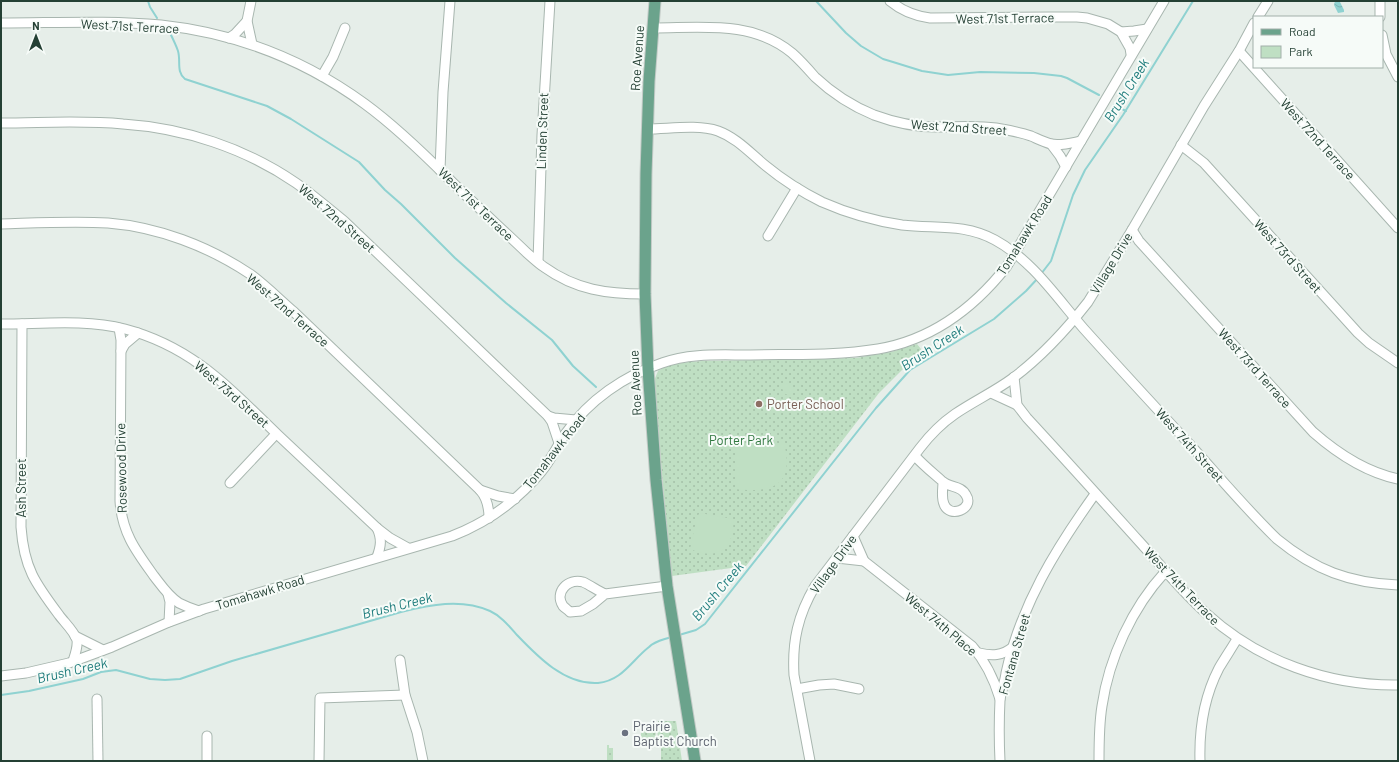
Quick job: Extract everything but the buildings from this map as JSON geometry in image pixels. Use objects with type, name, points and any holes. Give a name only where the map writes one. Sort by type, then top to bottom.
[{"type":"main road","name":"Roe Avenue","points":[[655,1],[647,129],[644,247],[648,369],[656,480],[667,586],[695,761]]},
{"type":"street","points":[[252,1],[247,21],[252,44]]},
{"type":"street","points":[[440,170],[450,1]]},
{"type":"street","name":"Linden Street","points":[[538,262],[542,135],[550,1]]},
{"type":"street","name":"West 71st Terrace","points":[[890,1],[915,15],[930,18],[1077,17],[1092,19],[1108,24],[1121,32]]},
{"type":"street","name":"Tomahawk Road","points":[[1,676],[26,673],[73,661],[199,611],[452,536],[489,518],[515,499],[542,471],[576,420],[593,403],[623,380],[662,363],[694,356],[853,353],[892,346],[916,338],[940,326],[965,310],[992,284],[1007,266],[1131,54],[1164,1]]},
{"type":"street","points":[[1259,16],[1268,1]]},
{"type":"street","points":[[1380,1],[1380,16]]},
{"type":"street","points":[[229,38],[235,34],[247,21]]},
{"type":"street","name":"West 71st Terrace","points":[[1,23],[131,23],[182,28],[252,44],[322,76],[370,108],[401,133],[543,267],[566,281],[590,289],[614,294],[645,294]]},
{"type":"street","name":"Village Drive","points":[[810,761],[793,662],[794,646],[800,617],[804,605],[815,586],[932,434],[954,415],[991,393],[1014,377],[1035,360],[1076,318],[1088,302],[1132,230],[1181,145],[1239,51],[1253,25]]},
{"type":"street","points":[[322,76],[333,57],[345,28]]},
{"type":"street","name":"West 72nd Street","points":[[653,28],[729,28],[759,34],[776,42],[792,54],[832,92],[850,103],[892,121],[934,127],[982,127],[1002,129],[1030,136],[1051,144],[1066,144],[1081,141]]},
{"type":"street","points":[[1131,54],[1130,48],[1121,32],[1147,29]]},
{"type":"street","points":[[1383,40],[1386,54],[1398,77]]},
{"type":"street","name":"West 72nd Terrace","points":[[1239,51],[1253,67]]},
{"type":"street","name":"West 72nd Terrace","points":[[1254,68],[1398,228]]},
{"type":"street","name":"West 72nd Street","points":[[1,123],[114,123],[164,129],[210,141],[242,153],[278,172],[312,194],[344,221],[548,416],[552,422],[559,444]]},
{"type":"street","points":[[647,129],[699,128],[726,134],[741,144],[779,177],[821,201],[843,210],[873,219],[901,224],[951,227],[972,230],[994,239],[1014,253]]},
{"type":"street","points":[[1051,144],[1066,167]]},
{"type":"street","name":"West 73rd Street","points":[[1181,145],[1204,163],[1358,333],[1376,348],[1398,362]]},
{"type":"street","points":[[768,236],[797,188]]},
{"type":"street","name":"West 72nd Terrace","points":[[1,224],[109,224],[142,229],[166,235],[190,243],[220,256],[255,278],[294,312],[480,490],[485,496],[488,505],[489,518]]},
{"type":"street","name":"West 73rd Terrace","points":[[1132,230],[1139,241],[1313,432],[1330,447],[1348,459],[1367,469],[1398,479]]},
{"type":"street","name":"West 74th Street","points":[[1014,253],[1048,286],[1277,539],[1299,556],[1327,571],[1360,581],[1398,585]]},
{"type":"street","name":"West 73rd Street","points":[[1,324],[78,323],[119,328],[138,333],[168,345],[193,359],[210,371],[377,528],[390,538],[408,548]]},
{"type":"street","name":"Ash Street","points":[[22,324],[21,519],[22,543],[26,562],[31,575],[39,588],[75,636],[103,650]]},
{"type":"street","name":"Rosewood Drive","points":[[119,328],[121,351],[120,501],[123,521],[128,537],[135,550],[168,594],[179,603],[199,611]]},
{"type":"street","points":[[121,351],[125,344],[138,333]]},
{"type":"street","points":[[991,393],[1017,404],[1014,377]]},
{"type":"street","name":"West 74th Terrace","points":[[1017,404],[1027,418],[1165,572],[1206,614],[1237,639],[1264,654],[1305,671],[1345,681],[1398,685]]},
{"type":"street","points":[[548,416],[576,420]]},
{"type":"street","name":"West 73rd Street","points":[[230,483],[276,434]]},
{"type":"street","points":[[915,456],[943,482]]},
{"type":"street","name":"West 72nd Terrace","points":[[480,490],[498,496],[515,499]]},
{"type":"street","name":"Fontana Street","points":[[1000,761],[1000,700],[1013,647],[1024,614],[1048,565],[1095,494]]},
{"type":"street","points":[[377,528],[381,536],[377,557]]},
{"type":"street","name":"West 74th Place","points":[[853,536],[864,561],[979,653],[992,674],[1000,700]]},
{"type":"street","points":[[837,558],[864,561]]},
{"type":"street","points":[[1099,761],[1099,735],[1102,706],[1107,680],[1115,656],[1124,634],[1138,608],[1156,582],[1165,572]]},
{"type":"street","points":[[605,594],[583,582],[575,582],[566,584],[561,591],[560,599],[564,607],[570,612],[581,611],[593,604],[605,594],[667,586]]},
{"type":"street","points":[[168,594],[170,602],[169,622]]},
{"type":"street","points":[[73,661],[77,646],[75,636]]},
{"type":"street","points":[[1200,761],[1200,725],[1205,702],[1220,667],[1237,639]]},
{"type":"street","points":[[979,653],[989,656],[998,655],[1007,652],[1013,647]]},
{"type":"street","points":[[400,660],[405,695],[417,732],[423,761]]},
{"type":"street","points":[[797,689],[834,684],[859,689]]},
{"type":"street","points":[[319,761],[320,698],[405,695]]},
{"type":"street","points":[[97,699],[98,761]]},
{"type":"street","points":[[207,736],[207,761]]},
{"type":"green space","name":"Porter Park","points":[[917,344],[925,354],[903,369],[879,393],[746,566],[672,576],[654,381],[658,371],[663,368],[685,362],[856,358],[891,352]]},
{"type":"green space","points":[[786,384],[790,384],[792,385],[792,393],[786,394],[783,391],[783,387]]},
{"type":"green space","points":[[784,443],[787,457],[786,469],[783,478],[778,484],[770,488],[760,490],[735,489],[735,448],[737,445]]},
{"type":"green space","points":[[700,513],[733,519],[730,540],[723,550],[710,554],[699,553],[690,549],[697,516]]},
{"type":"green space","points":[[658,721],[676,721],[682,761],[661,761],[661,748],[657,748]]},
{"type":"green space","points":[[641,729],[656,729],[655,745],[641,745]]},
{"type":"green space","points":[[607,745],[609,745],[609,748],[613,748],[613,761],[607,761]]},
{"type":"water","points":[[1335,1],[1340,2],[1344,12],[1338,13],[1334,5]]},
{"type":"waterway","points":[[148,1],[157,18]]},
{"type":"waterway","points":[[816,1],[846,33],[861,46],[883,59],[922,71],[948,75],[980,72],[1034,73],[1061,76],[1099,95]]},
{"type":"waterway","name":"Brush Creek","points":[[1041,274],[1051,261],[1073,195],[1085,170],[1123,115],[1193,1]]},
{"type":"waterway","points":[[170,33],[178,51],[180,70],[185,79],[267,106],[291,119],[359,162],[385,190],[455,258],[506,303],[552,340],[573,366],[596,387]]},
{"type":"waterway","points":[[1114,105],[1126,111]]},
{"type":"waterway","name":"Brush Creek","points":[[679,635],[696,630],[705,624],[876,408],[910,370],[994,319],[1026,291],[1038,278]]},
{"type":"waterway","name":"Brush Creek","points":[[1,695],[29,691],[83,679],[101,672],[116,670],[150,679],[180,679],[232,661],[401,612],[445,604],[479,607],[494,613],[505,622],[534,652],[553,668],[574,679],[586,682],[598,683],[614,678],[626,669],[651,645],[671,637]]},
{"type":"place","name":"Porter School","points":[[759,404]]},
{"type":"place","name":"Prairie Baptist Church","points":[[625,733]]}]
